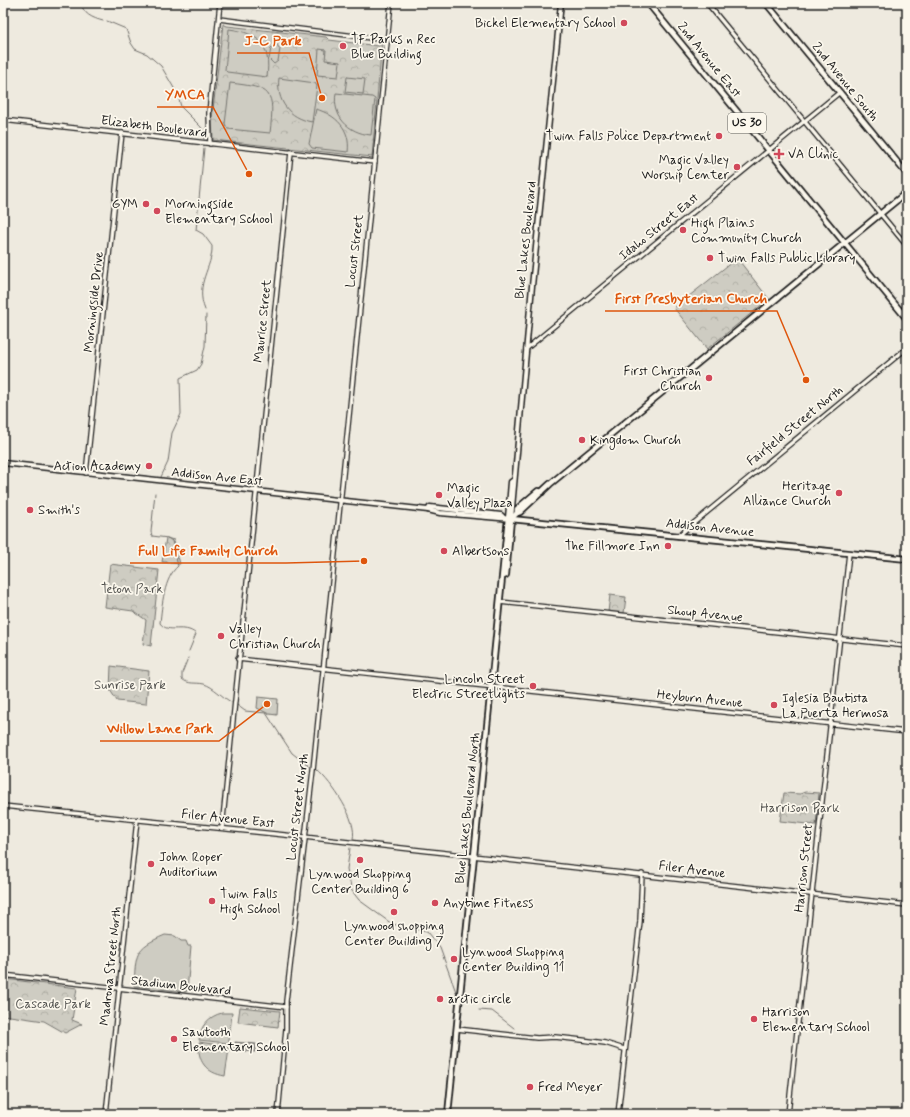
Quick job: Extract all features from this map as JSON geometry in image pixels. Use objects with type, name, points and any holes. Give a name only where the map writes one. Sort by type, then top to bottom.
[{"type":"main road","name":"Blue Lakes Boulevard","points":[[508,518],[515,482],[526,349],[561,3]]},
{"type":"main road","name":"2nd Avenue East","points":[[648,3],[845,243]]},
{"type":"main road","name":"2nd Avenue South","points":[[766,3],[907,174]]},
{"type":"main road","points":[[508,518],[517,512],[517,509],[538,491],[542,492],[907,192]]},
{"type":"main road","name":"US 30","points":[[845,243],[907,319]]},
{"type":"main road","name":"Addison Ave East","points":[[3,463],[339,501],[428,510],[430,507],[501,515],[508,518]]},
{"type":"main road","name":"Addison Avenue","points":[[508,518],[907,559]]},
{"type":"main road","name":"Blue Lakes Boulevard North","points":[[448,1114],[500,602],[503,576],[506,574],[508,518]]},
{"type":"street","points":[[210,144],[209,114],[220,3]]},
{"type":"street","name":"Locust Street","points":[[339,501],[391,3]]},
{"type":"street","points":[[707,3],[907,246]]},
{"type":"street","points":[[219,20],[387,40]]},
{"type":"street","name":"Idaho Street East","points":[[526,349],[840,92]]},
{"type":"street","name":"Elizabeth Boulevard","points":[[3,120],[374,162]]},
{"type":"street","name":"Morningside Drive","points":[[86,473],[122,134]]},
{"type":"street","name":"Maurice Street","points":[[222,828],[255,491],[291,152]]},
{"type":"street","name":"Fairfield Street North","points":[[678,536],[907,348]]},
{"type":"street","name":"Locust Street North","points":[[278,1114],[286,1028],[287,986],[323,669],[339,501]]},
{"type":"street","name":"Harrison Street","points":[[788,1114],[849,553]]},
{"type":"street","name":"Shoup Avenue","points":[[500,602],[907,646]]},
{"type":"street","name":"Heyburn Avenue","points":[[238,659],[907,732]]},
{"type":"street","name":"Filer Avenue East","points":[[3,806],[222,828],[474,856]]},
{"type":"street","name":"Madrona Street North","points":[[106,1114],[137,820]]},
{"type":"street","name":"Filer Avenue","points":[[474,856],[642,874],[812,895],[907,904]]},
{"type":"street","points":[[618,1114],[624,1049],[640,921],[642,874]]},
{"type":"street","name":"Stadium Boulevard","points":[[3,975],[286,1008]]},
{"type":"street","points":[[457,1029],[540,1038],[555,1037],[605,1043],[624,1049]]},
{"type":"green space","points":[[223,24],[227,26],[326,37],[329,40],[379,46],[382,42],[372,157],[213,140],[212,118]]},
{"type":"green space","points":[[229,29],[249,34],[261,43],[265,49],[267,57],[267,77],[227,72],[225,70]]},
{"type":"green space","points":[[276,44],[280,49],[278,61],[274,64],[269,59],[271,48]]},
{"type":"green space","points":[[319,49],[326,50],[325,60],[340,62],[338,77],[317,75]]},
{"type":"green space","points":[[347,77],[365,79],[363,94],[345,92]]},
{"type":"green space","points":[[279,78],[315,83],[317,86],[312,122],[297,117],[286,107],[280,94]]},
{"type":"green space","points":[[230,83],[255,87],[268,94],[271,100],[272,108],[270,133],[228,129],[225,124]]},
{"type":"green space","points":[[336,93],[372,97],[375,99],[371,135],[355,131],[343,122],[339,116],[335,101]]},
{"type":"green space","points":[[316,109],[330,115],[341,124],[347,136],[348,152],[312,148],[309,144]]},
{"type":"green space","points":[[737,258],[769,299],[707,349],[674,308]]},
{"type":"green space","points":[[166,538],[174,540],[180,564],[162,562]]},
{"type":"green space","name":"Teton Park","points":[[110,564],[159,570],[151,646],[143,644],[146,620],[133,611],[105,607]]},
{"type":"green space","points":[[610,595],[626,597],[624,613],[608,612]]},
{"type":"green space","name":"Sunrise Park","points":[[111,666],[149,671],[146,704],[117,701],[110,690]]},
{"type":"green space","points":[[258,697],[278,699],[277,715],[269,714],[257,708]]},
{"type":"green space","name":"Harrison Park","points":[[805,792],[819,793],[816,825],[780,821],[784,793],[800,794]]},
{"type":"green space","points":[[165,935],[175,936],[181,941],[186,941],[188,946],[191,946],[187,991],[185,992],[134,986],[135,966],[142,948]]},
{"type":"green space","name":"Cascade Park","points":[[5,979],[77,988],[72,1020],[82,1024],[65,1033],[44,1021],[3,1015]]},
{"type":"green space","points":[[240,1007],[280,1011],[278,1027],[238,1022]]},
{"type":"green space","points":[[232,1013],[229,1041],[227,1043],[199,1040],[201,1030],[206,1022],[217,1014]]},
{"type":"green space","points":[[199,1042],[226,1046],[229,1049],[225,1076],[213,1072],[204,1065],[201,1060]]},
{"type":"shaded area","points":[[235,1042],[256,1044],[255,1052],[234,1050]]},
{"type":"waterway","points":[[81,3],[86,13],[103,21]]},
{"type":"waterway","points":[[107,21],[126,29],[135,49],[147,54],[161,66],[178,95],[181,107],[201,127],[204,133],[204,139]]},
{"type":"waterway","points":[[204,148],[196,230],[203,234],[212,246],[212,254],[202,292],[202,300],[205,310]]},
{"type":"waterway","points":[[161,477],[168,462],[172,433],[181,414],[180,378],[197,370],[201,364],[205,346],[206,315]]},
{"type":"waterway","points":[[155,493],[151,532],[152,536],[168,538],[172,541],[178,566],[173,571],[164,592],[160,623],[167,628],[186,629],[196,634],[189,651]]},
{"type":"waterway","points":[[188,658],[182,673],[182,679],[190,683],[201,683],[208,685],[231,702]]},
{"type":"waterway","points":[[237,705],[245,711],[266,713],[292,753],[309,766]]},
{"type":"waterway","points":[[317,770],[330,784],[348,812],[354,831],[353,839]]},
{"type":"waterway","points":[[350,848],[347,869],[352,891],[359,900],[392,924],[427,932],[440,948],[456,992]]},
{"type":"waterway","points":[[479,1010],[492,1011],[514,1028]]},
{"type":"place","name":"Bickel Elementary School","points":[[624,23]]},
{"type":"place","name":"TF Parks n Rec Blue Building","points":[[343,46]]},
{"type":"place","name":"J-C Park","points":[[322,98]]},
{"type":"place","name":"Twin Falls Police Department","points":[[719,136]]},
{"type":"place","name":"VA Clinic","points":[[779,154]]},
{"type":"place","name":"Magic Valley Worship Center","points":[[737,167]]},
{"type":"place","name":"YMCA","points":[[249,174]]},
{"type":"place","name":"GYM","points":[[146,204]]},
{"type":"place","name":"Morningside Elementary School","points":[[157,211]]},
{"type":"place","name":"High Plains Community Church","points":[[683,230]]},
{"type":"place","name":"Twin Falls Public Library","points":[[710,258]]},
{"type":"place","name":"First Christian Church","points":[[709,378]]},
{"type":"place","name":"First Presbyterian Church","points":[[806,380]]},
{"type":"place","name":"Kingdom Church","points":[[582,440]]},
{"type":"place","name":"Action Academy","points":[[149,466]]},
{"type":"place","name":"Heritage Alliance Church","points":[[839,493]]},
{"type":"place","name":"Magic Valley Plaza","points":[[439,495]]},
{"type":"place","name":"Smith's","points":[[30,510]]},
{"type":"place","name":"The Fillmore Inn","points":[[668,546]]},
{"type":"place","name":"Albertsons","points":[[444,551]]},
{"type":"place","name":"Full Life Family Church","points":[[364,561]]},
{"type":"place","name":"Valley Christian Church","points":[[221,636]]},
{"type":"place","name":"Lincoln Street Electric Streetlights","points":[[533,686]]},
{"type":"place","name":"Willow Lane Park","points":[[267,704]]},
{"type":"place","name":"Iglesia Bautista La Puerta Hermosa","points":[[774,705]]},
{"type":"place","name":"Lynwood Shopping Center Building 6","points":[[360,860]]},
{"type":"place","name":"John Roper Auditorium","points":[[151,864]]},
{"type":"place","name":"Twin Falls High School","points":[[212,901]]},
{"type":"place","name":"Anytime Fitness","points":[[435,903]]},
{"type":"place","name":"Lynwood shopping Center Building 7","points":[[394,912]]},
{"type":"place","name":"Lynwood Shopping Center Building 11","points":[[454,959]]},
{"type":"place","name":"arctic circle","points":[[440,999]]},
{"type":"place","name":"Harrison Elementary School","points":[[754,1019]]},
{"type":"place","name":"Sawtooth Elementary School","points":[[174,1039]]},
{"type":"place","name":"Fred Meyer","points":[[530,1087]]}]
